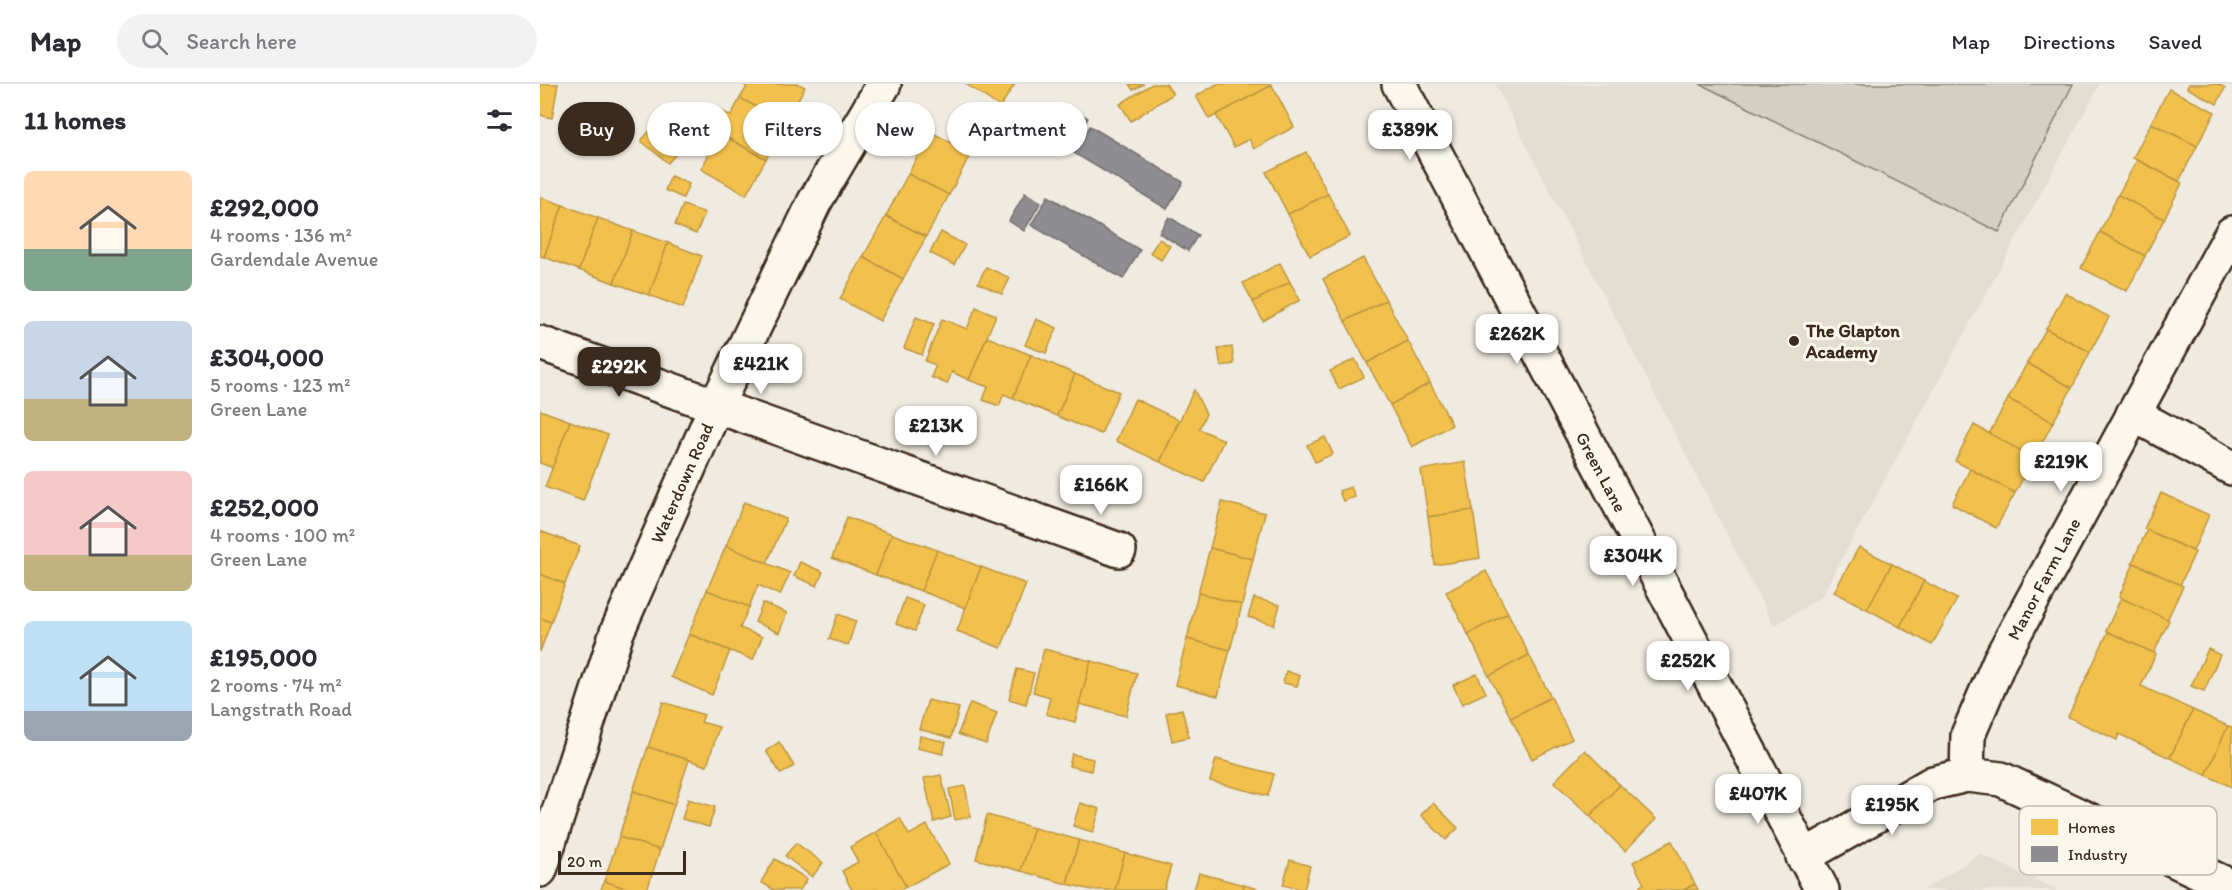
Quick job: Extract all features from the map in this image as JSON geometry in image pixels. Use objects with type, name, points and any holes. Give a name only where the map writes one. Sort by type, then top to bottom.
[{"type":"street","name":"Waterdown Road","points":[[540,870],[617,632],[716,406],[815,201],[884,84]]},
{"type":"street","name":"Green Lane","points":[[1399,84],[1822,890]]},
{"type":"street","name":"Manor Farm Lane","points":[[1967,775],[1968,735],[2000,660],[2232,233]]},
{"type":"street","points":[[540,343],[1119,550]]},
{"type":"street","points":[[2133,414],[2232,468]]},
{"type":"street","points":[[1803,857],[1933,783],[1967,775],[2001,779],[2059,806]]},
{"type":"street","points":[[2206,875],[2232,887]]},
{"type":"shaded area","name":"The Glapton Academy","points":[[1495,84],[2100,84],[1821,597],[1774,626]]},
{"type":"shaded area","points":[[1700,84],[2073,84],[1999,232]]},
{"type":"shaded area","points":[[1980,854],[2019,872],[2019,875],[2026,875],[2058,890],[1923,890]]},
{"type":"building: Homes","points":[[540,84],[558,84],[552,118],[540,115]]},
{"type":"building: Homes","points":[[742,84],[799,84],[805,87],[797,102],[747,102],[740,98],[747,87]]},
{"type":"building: Homes","points":[[966,84],[1015,84],[1003,102],[993,102]]},
{"type":"building: Homes","points":[[1129,84],[1144,84],[1133,90]]},
{"type":"building: Homes","points":[[1152,84],[1166,84],[1173,94],[1131,121],[1120,104]]},
{"type":"building: Homes","points":[[1217,84],[1272,85],[1209,119],[1196,96]]},
{"type":"building: Homes","points":[[2189,84],[2218,84],[2225,88],[2217,104],[2187,88]]},
{"type":"building: Homes","points":[[1272,85],[1294,127],[1254,149],[1249,139],[1234,147],[1216,115]]},
{"type":"building: Homes","points":[[2169,89],[2215,112],[2197,146],[2151,123]]},
{"type":"building: Homes","points":[[740,98],[747,102],[743,102],[743,146],[731,140],[731,116]]},
{"type":"building: Homes","points":[[2151,123],[2197,146],[2179,181],[2133,158]]},
{"type":"building: Homes","points":[[647,134],[647,146],[641,141]]},
{"type":"building: Homes","points":[[935,134],[947,140],[947,156],[969,156],[949,195],[908,174],[918,156],[935,156]]},
{"type":"building: Homes","points":[[731,140],[743,146],[743,156],[760,156],[766,159],[746,195],[701,169],[708,156],[731,156]]},
{"type":"building: Homes","points":[[1306,152],[1328,194],[1288,214],[1266,172]]},
{"type":"building: Homes","points":[[659,156],[674,156],[668,163]]},
{"type":"building: Homes","points":[[2137,160],[2182,183],[2164,219],[2118,195]]},
{"type":"building: Homes","points":[[908,174],[949,195],[926,237],[886,216]]},
{"type":"building: Homes","points":[[671,176],[689,184],[683,198],[665,190]]},
{"type":"building: Homes","points":[[1328,194],[1350,236],[1310,256],[1288,214]]},
{"type":"building: Homes","points":[[2118,195],[2164,219],[2145,256],[2100,232]]},
{"type":"building: Homes","points":[[540,197],[563,205],[544,257],[540,256]]},
{"type":"building: Homes","points":[[563,205],[598,218],[579,270],[544,257]]},
{"type":"building: Homes","points":[[683,205],[705,213],[696,234],[675,225]]},
{"type":"building: Homes","points":[[886,216],[926,237],[903,279],[863,257]]},
{"type":"building: Homes","points":[[598,218],[633,231],[614,283],[579,270]]},
{"type":"building: Homes","points":[[633,231],[668,243],[649,295],[614,283]]},
{"type":"building: Homes","points":[[941,232],[965,245],[954,265],[930,253]]},
{"type":"building: Homes","points":[[2100,232],[2145,256],[2127,291],[2081,268]]},
{"type":"building: Homes","points":[[1159,239],[1170,246],[1161,260],[1150,253]]},
{"type":"building: Homes","points":[[668,243],[702,256],[683,308],[649,295]]},
{"type":"building: Homes","points":[[863,257],[903,279],[880,321],[840,299]]},
{"type":"building: Homes","points":[[1363,258],[1386,300],[1345,321],[1323,279]]},
{"type":"building: Homes","points":[[1280,263],[1290,282],[1253,302],[1243,283]]},
{"type":"building: Homes","points":[[986,267],[1010,278],[1002,294],[978,283]]},
{"type":"building: Homes","points":[[1290,282],[1300,300],[1263,321],[1253,302]]},
{"type":"building: Homes","points":[[2065,293],[2109,317],[2090,352],[2046,329]]},
{"type":"building: Homes","points":[[1386,300],[1408,341],[1367,363],[1345,321]]},
{"type":"building: Homes","points":[[976,307],[996,315],[969,380],[952,372],[947,384],[931,377],[936,365],[925,361],[942,319],[967,329]]},
{"type":"building: Homes","points":[[916,317],[934,324],[922,355],[904,348]]},
{"type":"building: Homes","points":[[1036,319],[1057,328],[1046,353],[1025,345]]},
{"type":"building: Homes","points":[[2046,329],[2090,352],[2072,388],[2027,363]]},
{"type":"building: Homes","points":[[987,337],[1031,355],[1013,398],[1004,394],[999,406],[983,400],[988,387],[969,380]]},
{"type":"building: Homes","points":[[1408,341],[1430,383],[1390,405],[1367,363]]},
{"type":"building: Homes","points":[[1232,347],[1234,364],[1221,366],[1218,349]]},
{"type":"building: Homes","points":[[1031,355],[1075,374],[1057,416],[1013,398]]},
{"type":"building: Homes","points":[[1355,359],[1364,377],[1339,389],[1330,371]]},
{"type":"building: Homes","points":[[2027,363],[2072,388],[2053,422],[2008,399]]},
{"type":"building: Homes","points":[[1075,374],[1119,392],[1101,434],[1057,416]]},
{"type":"building: Homes","points":[[1430,383],[1452,425],[1412,447],[1390,405]]},
{"type":"building: Homes","points":[[1194,390],[1206,414],[1199,429],[1224,440],[1204,482],[1160,462]]},
{"type":"building: Homes","points":[[1135,399],[1179,420],[1160,462],[1116,441]]},
{"type":"building: Homes","points":[[2008,399],[2053,422],[2034,458],[1989,434]]},
{"type":"building: Homes","points":[[540,410],[570,421],[553,468],[540,463]]},
{"type":"building: Homes","points":[[570,421],[608,435],[583,501],[545,487]]},
{"type":"building: Homes","points":[[1974,425],[2034,458],[2015,493],[1955,461]]},
{"type":"building: Homes","points":[[1325,437],[1333,454],[1315,462],[1307,445]]},
{"type":"building: Homes","points":[[1465,462],[1473,510],[1428,517],[1421,470]]},
{"type":"building: Homes","points":[[1970,469],[2015,493],[1996,528],[1952,504]]},
{"type":"building: Homes","points":[[1351,487],[1355,497],[1343,501],[1339,491]]},
{"type":"building: Homes","points":[[2161,493],[2209,515],[2193,551],[2144,529]]},
{"type":"building: Homes","points":[[744,502],[786,519],[767,563],[726,546]]},
{"type":"building: Homes","points":[[1222,502],[1265,513],[1253,559],[1210,548]]},
{"type":"building: Homes","points":[[1473,510],[1480,558],[1435,565],[1428,517]]},
{"type":"building: Homes","points":[[847,517],[892,534],[876,575],[832,558]]},
{"type":"building: Homes","points":[[2147,530],[2195,552],[2180,585],[2132,563]]},
{"type":"building: Homes","points":[[540,531],[580,546],[565,584],[540,574]]},
{"type":"building: Homes","points":[[892,534],[937,550],[921,591],[876,575]]},
{"type":"building: Homes","points":[[726,546],[790,573],[780,595],[758,585],[749,607],[707,590]]},
{"type":"building: Homes","points":[[1859,547],[1892,564],[1867,609],[1834,592]]},
{"type":"building: Homes","points":[[1210,548],[1253,559],[1242,605],[1198,593]]},
{"type":"building: Homes","points":[[937,550],[981,567],[965,608],[921,591]]},
{"type":"building: Homes","points":[[800,562],[823,572],[817,586],[794,576]]},
{"type":"building: Homes","points":[[2134,563],[2183,586],[2167,620],[2119,597]]},
{"type":"building: Homes","points":[[1892,564],[1924,581],[1900,627],[1867,609]]},
{"type":"building: Homes","points":[[981,567],[1026,584],[1001,648],[957,631]]},
{"type":"building: Homes","points":[[1486,571],[1508,613],[1468,634],[1446,592]]},
{"type":"building: Homes","points":[[540,574],[565,584],[551,622],[540,618]]},
{"type":"building: Homes","points":[[1924,581],[1957,599],[1932,645],[1900,627]]},
{"type":"building: Homes","points":[[707,590],[749,607],[740,628],[762,637],[753,660],[689,634]]},
{"type":"building: Homes","points":[[1198,593],[1242,605],[1230,650],[1187,639]]},
{"type":"building: Homes","points":[[905,598],[924,605],[915,631],[896,624]]},
{"type":"building: Homes","points":[[1254,598],[1280,605],[1274,625],[1248,617]]},
{"type":"building: Homes","points":[[2121,598],[2169,620],[2154,653],[2106,631]]},
{"type":"building: Homes","points":[[763,603],[787,613],[779,633],[755,622]]},
{"type":"building: Homes","points":[[1508,613],[1529,655],[1489,676],[1468,634]]},
{"type":"building: Homes","points":[[838,614],[856,621],[848,645],[829,639]]},
{"type":"building: Homes","points":[[540,618],[551,622],[540,652]]},
{"type":"building: Homes","points":[[2108,632],[2156,654],[2141,686],[2193,710],[2170,758],[2119,734],[2117,740],[2068,717]]},
{"type":"building: Homes","points":[[689,634],[730,651],[712,695],[671,677]]},
{"type":"building: Homes","points":[[1187,639],[1230,650],[1218,696],[1175,685]]},
{"type":"building: Homes","points":[[1044,649],[1091,661],[1075,722],[1046,714],[1050,697],[1033,692]]},
{"type":"building: Homes","points":[[2208,649],[2220,655],[2204,691],[2191,686]]},
{"type":"building: Homes","points":[[1529,655],[1551,697],[1511,718],[1489,676]]},
{"type":"building: Homes","points":[[1091,661],[1137,673],[1126,716],[1079,704]]},
{"type":"building: Homes","points":[[1017,669],[1034,673],[1026,704],[1009,699]]},
{"type":"building: Homes","points":[[1286,671],[1300,676],[1297,686],[1283,683]]},
{"type":"building: Homes","points":[[1477,674],[1486,693],[1462,704],[1453,685]]},
{"type":"building: Homes","points":[[1551,697],[1572,739],[1532,759],[1511,718]]},
{"type":"building: Homes","points":[[928,700],[959,708],[951,738],[919,729]]},
{"type":"building: Homes","points":[[663,702],[704,715],[701,722],[719,727],[707,766],[648,747]]},
{"type":"building: Homes","points":[[970,703],[997,713],[986,744],[958,734]]},
{"type":"building: Homes","points":[[1182,709],[1189,737],[1172,741],[1166,713]]},
{"type":"building: Homes","points":[[2193,710],[2228,726],[2206,775],[2170,758]]},
{"type":"building: Homes","points":[[2228,726],[2232,727],[2232,787],[2206,775]]},
{"type":"building: Homes","points":[[920,736],[946,742],[943,754],[917,748]]},
{"type":"building: Homes","points":[[779,742],[794,766],[781,774],[766,751]]},
{"type":"building: Homes","points":[[648,747],[689,760],[674,805],[633,791]]},
{"type":"building: Homes","points":[[1585,750],[1620,785],[1590,816],[1554,782]]},
{"type":"building: Homes","points":[[1072,754],[1093,759],[1091,771],[1069,766]]},
{"type":"building: Homes","points":[[1216,759],[1274,774],[1268,796],[1210,781]]},
{"type":"building: Homes","points":[[941,775],[951,817],[934,822],[924,778]]},
{"type":"building: Homes","points":[[1620,785],[1656,819],[1625,851],[1590,816]]},
{"type":"building: Homes","points":[[965,786],[971,817],[955,820],[949,789]]},
{"type":"building: Homes","points":[[633,791],[674,805],[660,850],[619,837]]},
{"type":"building: Homes","points":[[688,799],[715,807],[709,827],[682,819]]},
{"type":"building: Homes","points":[[1080,803],[1100,809],[1093,832],[1073,826]]},
{"type":"building: Homes","points":[[1433,803],[1458,828],[1446,840],[1421,815]]},
{"type":"building: Homes","points":[[987,815],[1034,828],[1021,871],[976,859]]},
{"type":"building: Homes","points":[[900,818],[909,835],[927,825],[949,864],[906,887],[876,832]]},
{"type":"building: Homes","points":[[1034,828],[1079,840],[1067,884],[1021,871]]},
{"type":"building: Homes","points":[[876,832],[906,887],[900,890],[852,890],[842,871],[858,862],[850,847]]},
{"type":"building: Homes","points":[[619,837],[660,850],[647,890],[631,890],[604,881]]},
{"type":"building: Homes","points":[[1079,840],[1125,853],[1115,890],[1092,890],[1067,884]]},
{"type":"building: Homes","points":[[1672,841],[1695,884],[1684,890],[1633,890],[1644,884],[1633,862]]},
{"type":"building: Homes","points":[[796,843],[823,863],[812,877],[785,856]]},
{"type":"building: Homes","points":[[1125,853],[1171,866],[1164,890],[1115,890]]},
{"type":"building: Homes","points":[[775,859],[807,879],[800,890],[774,890],[761,882]]},
{"type":"building: Homes","points":[[1290,860],[1310,866],[1304,890],[1283,885]]},
{"type":"building: Homes","points":[[1199,873],[1244,885],[1243,890],[1194,890]]},
{"type":"building: Homes","points":[[604,881],[631,890],[601,890]]},
{"type":"building: Homes","points":[[1695,884],[1698,890],[1684,890]]},
{"type":"building: Homes","points":[[1244,885],[1261,890],[1243,890]]},
{"type":"building: Industry","points":[[1090,126],[1183,182],[1167,209],[1079,156],[1087,156],[1087,131]]},
{"type":"building: Industry","points":[[1025,193],[1041,202],[1024,231],[1009,221]]},
{"type":"building: Industry","points":[[1048,196],[1140,250],[1123,279],[1031,225]]},
{"type":"building: Industry","points":[[1169,217],[1198,235],[1188,251],[1159,233]]},
{"type":"place","name":"The Glapton Academy","points":[[1794,341]]}]
